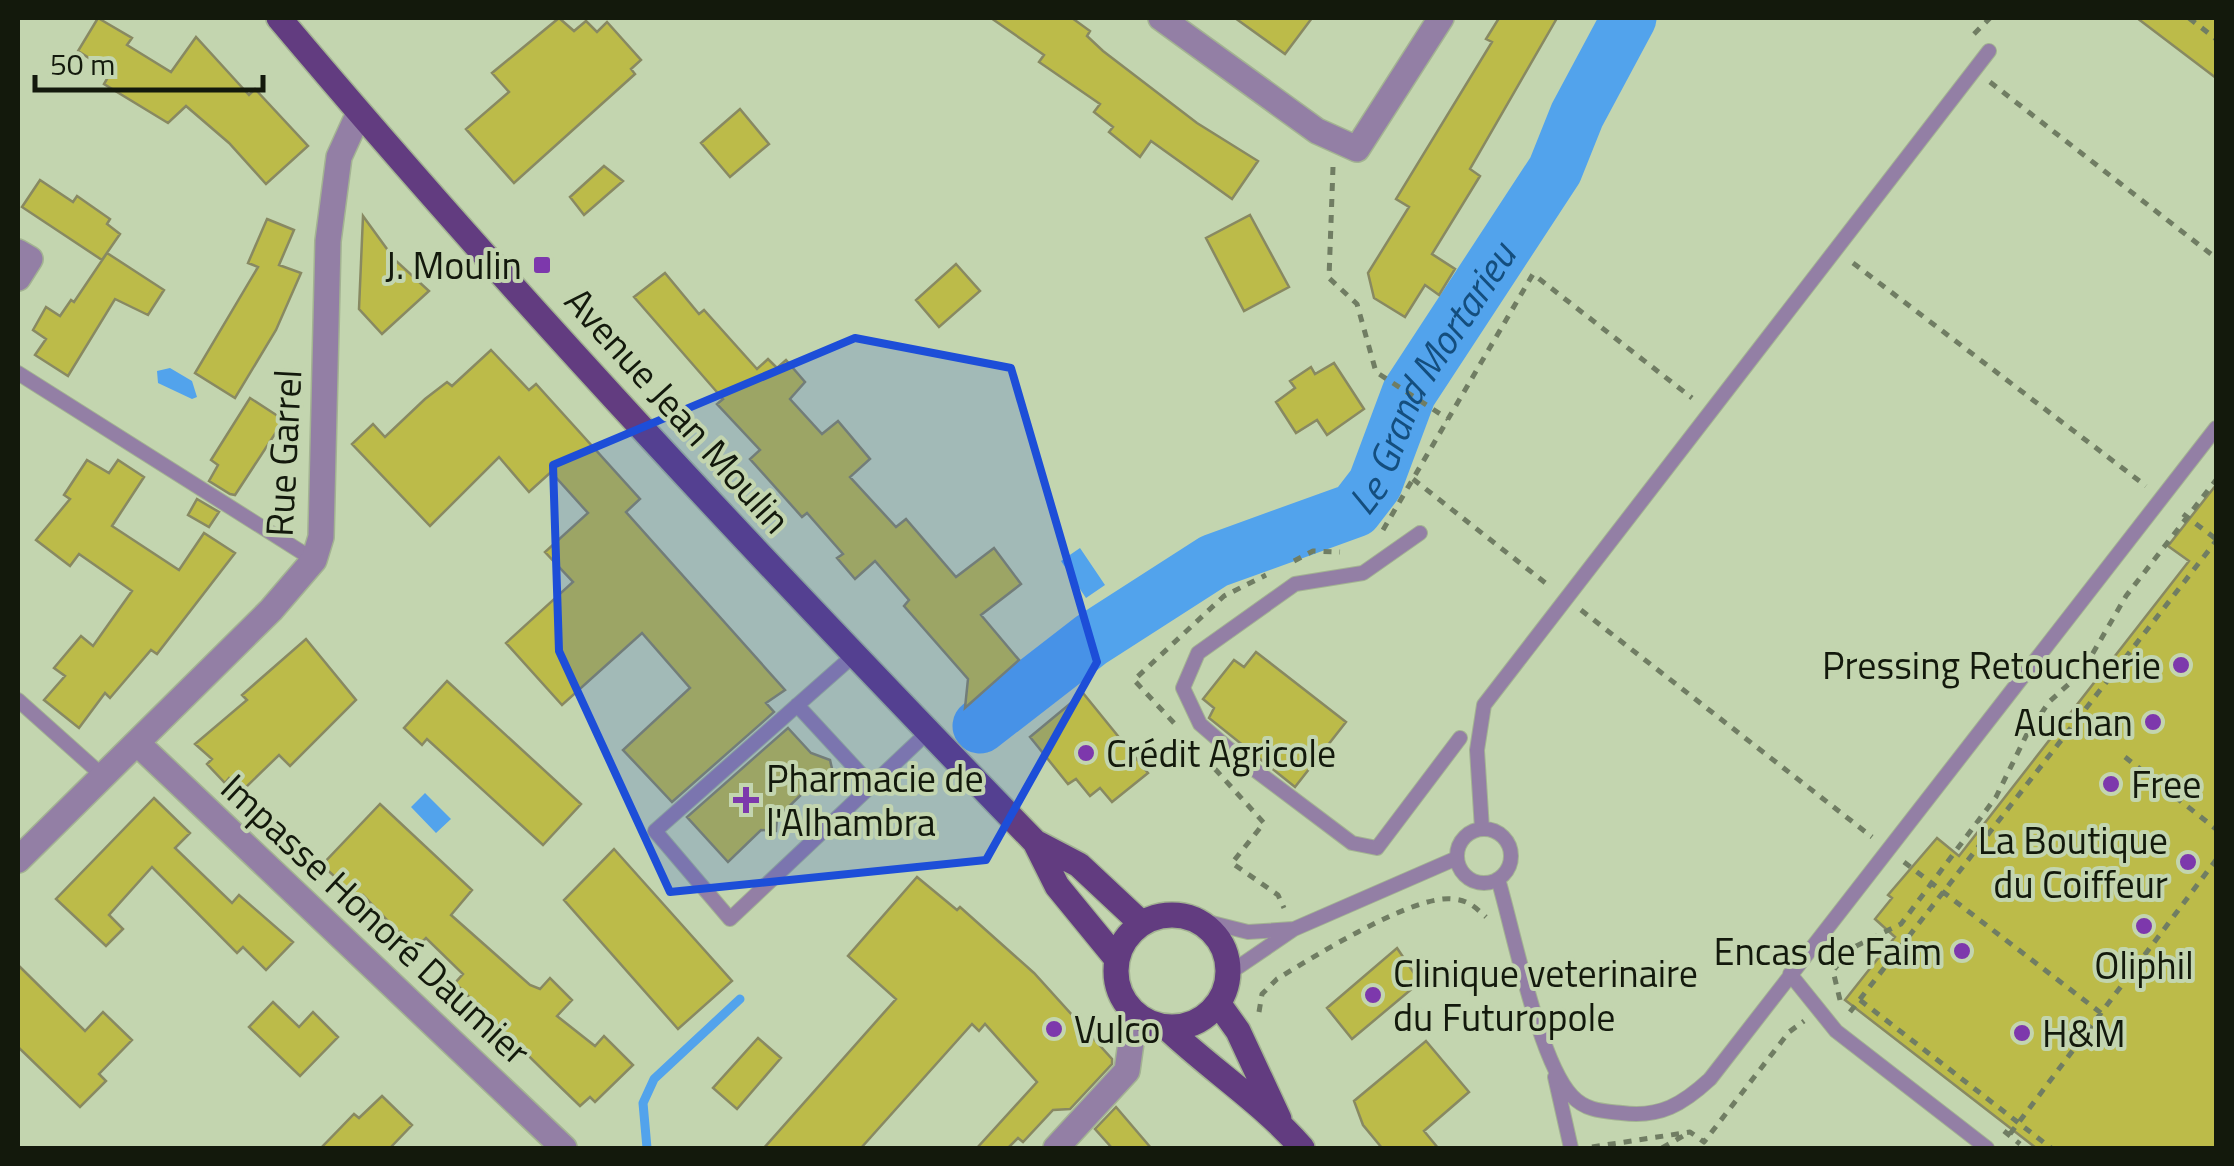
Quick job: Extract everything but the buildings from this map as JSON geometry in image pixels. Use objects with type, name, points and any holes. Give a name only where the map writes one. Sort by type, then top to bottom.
[{"type":"main road","name":"Avenue Jean Moulin","points":[[278,18],[359,113],[854,656],[1035,842],[1078,865],[1141,923]]},
{"type":"main road","name":"Avenue Jean Moulin","points":[[1035,842],[1056,886],[1116,958]]},
{"type":"main road","points":[[1166,1027],[1195,1022],[1218,1003],[1228,974],[1225,953],[1216,936],[1192,918],[1165,915],[1141,923],[1116,958],[1118,988],[1135,1014],[1166,1027],[1216,1075],[1281,1123],[1302,1148]]},
{"type":"main road","points":[[1218,1003],[1281,1123]]},
{"type":"street","points":[[1161,18],[1317,132],[1357,149],[1441,18]]},
{"type":"street","name":"Rue Garrel","points":[[18,860],[271,610],[314,560],[321,537],[328,241],[339,157],[359,113]]},
{"type":"street","points":[[18,252],[30,259],[18,278]]},
{"type":"street","name":"Impasse Honoré Daumier","points":[[136,743],[564,1148]]},
{"type":"street","points":[[1056,1148],[1127,1070],[1135,1014]]},
{"type":"lane","points":[[1482,829],[1477,750],[1484,705],[1989,51]]},
{"type":"lane","points":[[18,373],[314,560]]},
{"type":"lane","points":[[1552,1067],[1572,1096],[1592,1110],[1632,1114],[1667,1112],[1710,1078],[2216,428]]},
{"type":"lane","points":[[1420,533],[1364,573],[1296,584],[1198,653],[1183,688],[1200,724],[1243,761],[1352,843],[1376,848],[1460,738]]},
{"type":"lane","points":[[854,656],[655,831],[730,918],[928,732]]},
{"type":"lane","points":[[18,700],[103,776]]},
{"type":"lane","points":[[797,705],[871,785]]},
{"type":"lane","points":[[1228,974],[1294,929],[1458,858],[1466,835],[1482,829],[1498,833],[1509,847],[1509,865],[1498,879],[1472,880],[1458,858]]},
{"type":"lane","points":[[1498,879],[1571,1148]]},
{"type":"lane","points":[[1192,918],[1248,932],[1294,929]]},
{"type":"lane","points":[[1790,974],[1836,1031],[1987,1148]]},
{"type":"path","points":[[1972,36],[1990,18]]},
{"type":"path","points":[[2189,18],[2214,35]]},
{"type":"path","points":[[1974,70],[2216,258]]},
{"type":"path","points":[[1334,139],[1328,278],[1357,304],[1376,372],[1447,418]]},
{"type":"path","points":[[1835,250],[2186,516],[2216,540],[1850,1012],[1843,1006],[1833,970],[1850,949],[1901,924],[1996,798],[2026,736],[2050,702],[2082,672],[2126,596],[2186,516],[2216,480]]},
{"type":"path","points":[[1376,542],[1532,274],[1692,398],[1704,384]]},
{"type":"path","points":[[1413,479],[2101,1014]]},
{"type":"path","points":[[1186,737],[1134,680],[1224,596],[1312,551],[1352,552]]},
{"type":"path","points":[[2125,756],[2216,829]]},
{"type":"path","points":[[1212,766],[1264,823],[1232,862],[1278,895],[1308,961]]},
{"type":"path","points":[[1999,1148],[2216,860]]},
{"type":"path","points":[[1245,1050],[1257,1039],[1262,994],[1277,979],[1308,961],[1418,903],[1449,898],[1469,902],[1489,920]]},
{"type":"path","points":[[1860,1000],[2051,1148]]},
{"type":"path","points":[[1996,1125],[2020,1144]]},
{"type":"path","points":[[1662,1148],[1690,1132]]},
{"type":"highlighted area","points":[[855,338],[1011,368],[1097,662],[986,860],[670,892],[559,651],[553,465]]},
{"type":"water","points":[[170,368],[192,381],[197,397],[192,399],[158,383],[157,371]]},
{"type":"water","points":[[1080,548],[1105,585],[1086,598],[1061,561]]},
{"type":"water","points":[[425,793],[451,819],[436,833],[411,807]]},
{"type":"waterway","name":"Le Grand Mortarieu","points":[[980,726],[1091,640],[1214,561],[1355,510],[1375,484],[1409,393],[1555,170],[1577,115],[1629,18]]},
{"type":"waterway","name":"Le Grand Mortarieu","points":[[647,1148],[643,1103],[654,1079],[740,999]]},
{"type":"place","name":"J. Moulin","points":[[542,265]]},
{"type":"place","name":"Pressing Retoucherie","points":[[2181,665]]},
{"type":"place","name":"Auchan","points":[[2153,722]]},
{"type":"place","name":"Crédit Agricole","points":[[1086,753]]},
{"type":"place","name":"Free","points":[[2111,784]]},
{"type":"place","name":"Pharmacie de l'Alhambra","points":[[746,800]]},
{"type":"place","name":"La Boutique du Coiffeur","points":[[2188,862]]},
{"type":"place","name":"Oliphil","points":[[2144,926]]},
{"type":"place","name":"Encas de Faim","points":[[1962,951]]},
{"type":"place","name":"Clinique veterinaire du Futuropole","points":[[1373,995]]},
{"type":"place","name":"Vulco","points":[[1054,1029]]},
{"type":"place","name":"H&M","points":[[2022,1033]]}]
